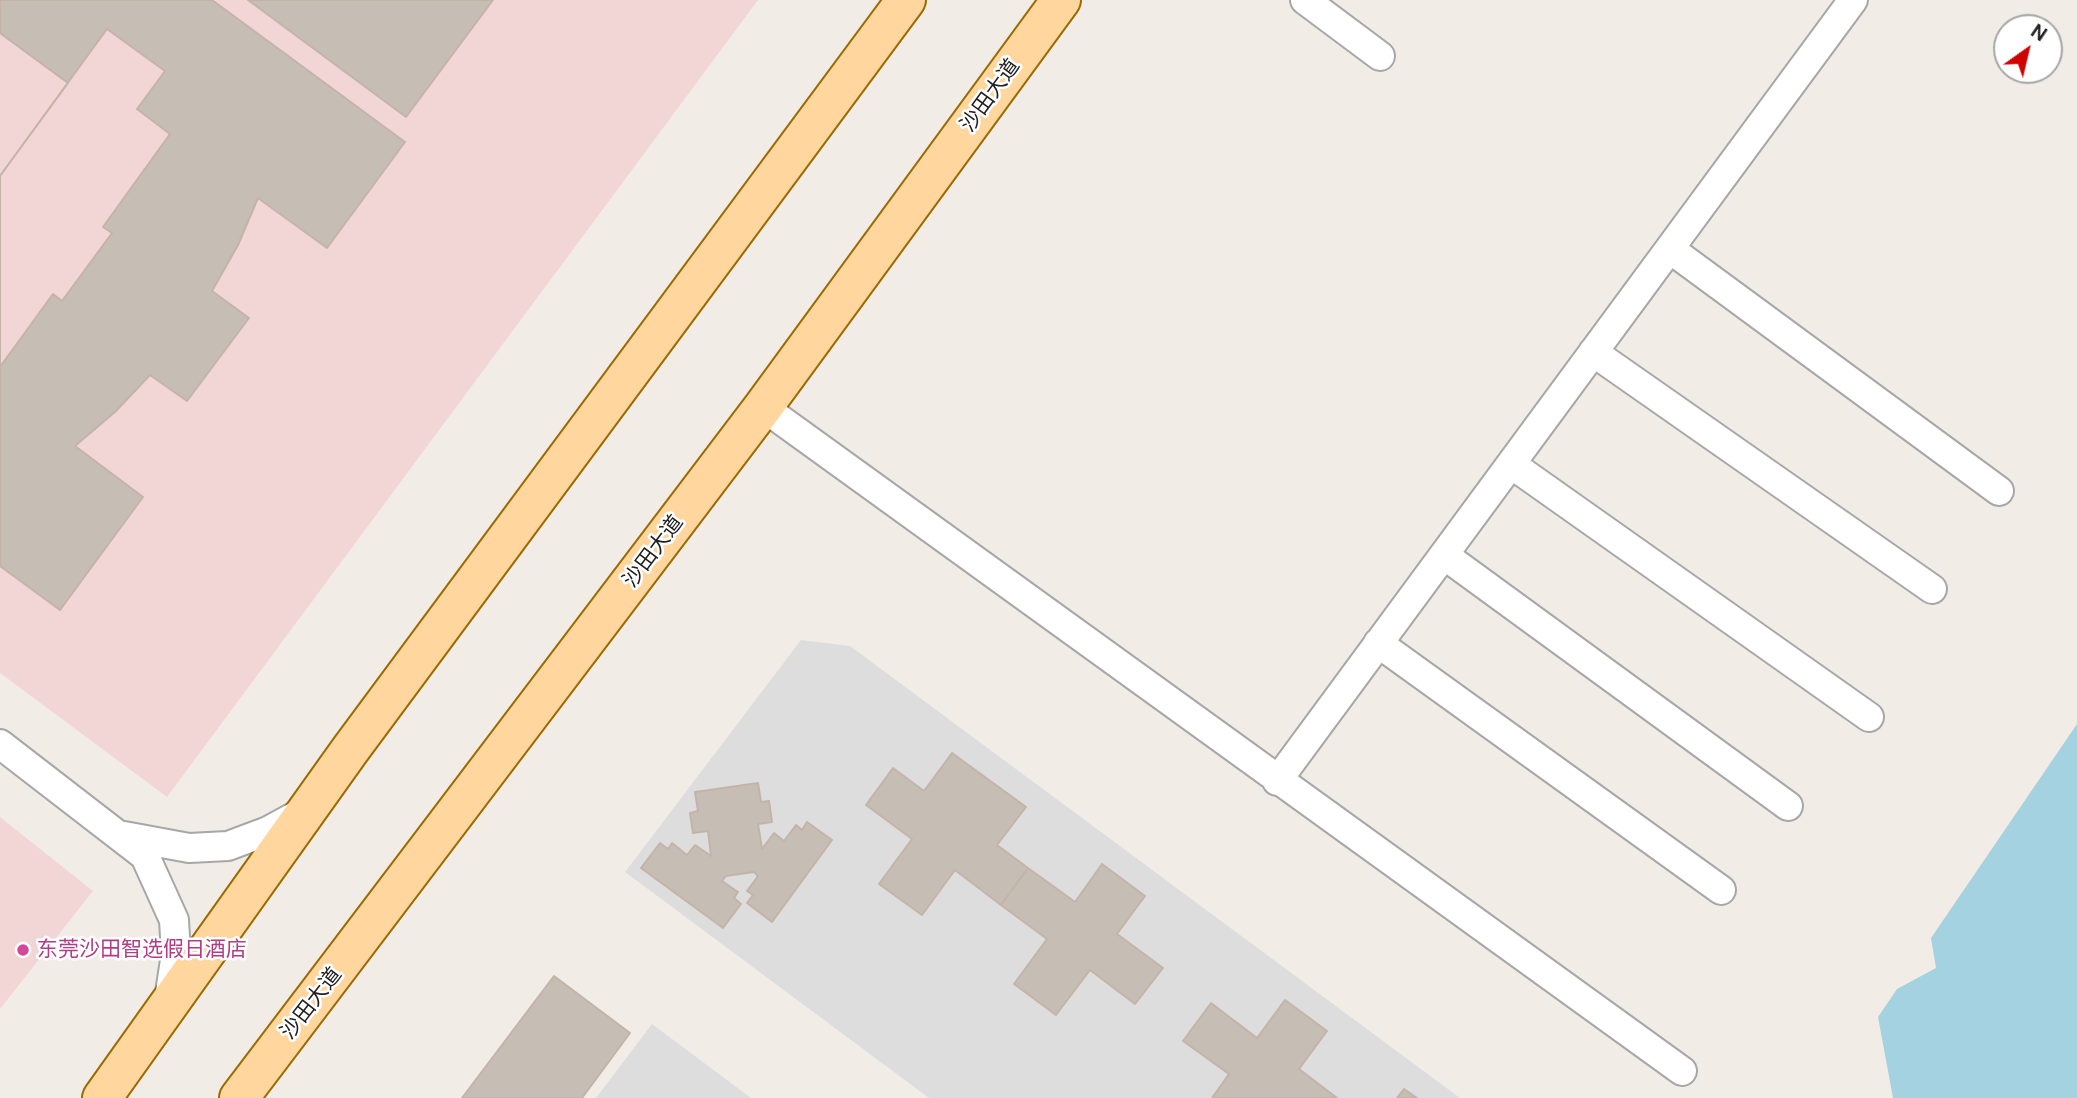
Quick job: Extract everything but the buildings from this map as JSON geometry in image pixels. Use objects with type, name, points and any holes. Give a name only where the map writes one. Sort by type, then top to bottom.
[{"type":"main road","points":[[102,1098],[307,810],[906,0]]},
{"type":"main road","name":"沙田大道","points":[[239,1098],[763,407],[1061,0]]},
{"type":"street","points":[[1305,0],[1380,56]]},
{"type":"street","points":[[1277,781],[1853,0]]},
{"type":"street","points":[[1670,250],[1998,491]]},
{"type":"street","points":[[1593,352],[1932,590]]},
{"type":"street","points":[[763,407],[1277,781],[1682,1071]]},
{"type":"street","points":[[1511,464],[1869,717]]},
{"type":"street","points":[[1444,555],[1788,806]]},
{"type":"street","points":[[1378,643],[1721,890]]},
{"type":"street","points":[[0,744],[124,836],[145,856],[174,920],[176,954],[167,1006]]},
{"type":"street","points":[[124,836],[189,848],[229,846],[268,831],[307,810]]},
{"type":"shaded area","points":[[0,0],[758,0],[167,797],[0,673]]},
{"type":"shaded area","points":[[801,640],[850,646],[1460,1098],[929,1098],[625,872]]},
{"type":"shaded area","name":"东莞沙田智选假日酒店","points":[[0,817],[93,891],[0,1009]]},
{"type":"shaded area","points":[[652,1024],[751,1098],[596,1098]]},
{"type":"water","points":[[2077,724],[2077,1098],[1893,1098],[1878,1017],[1897,989],[1936,968],[1931,938]]},
{"type":"place","name":"东莞沙田智选假日酒店","points":[[23,950]]}]
